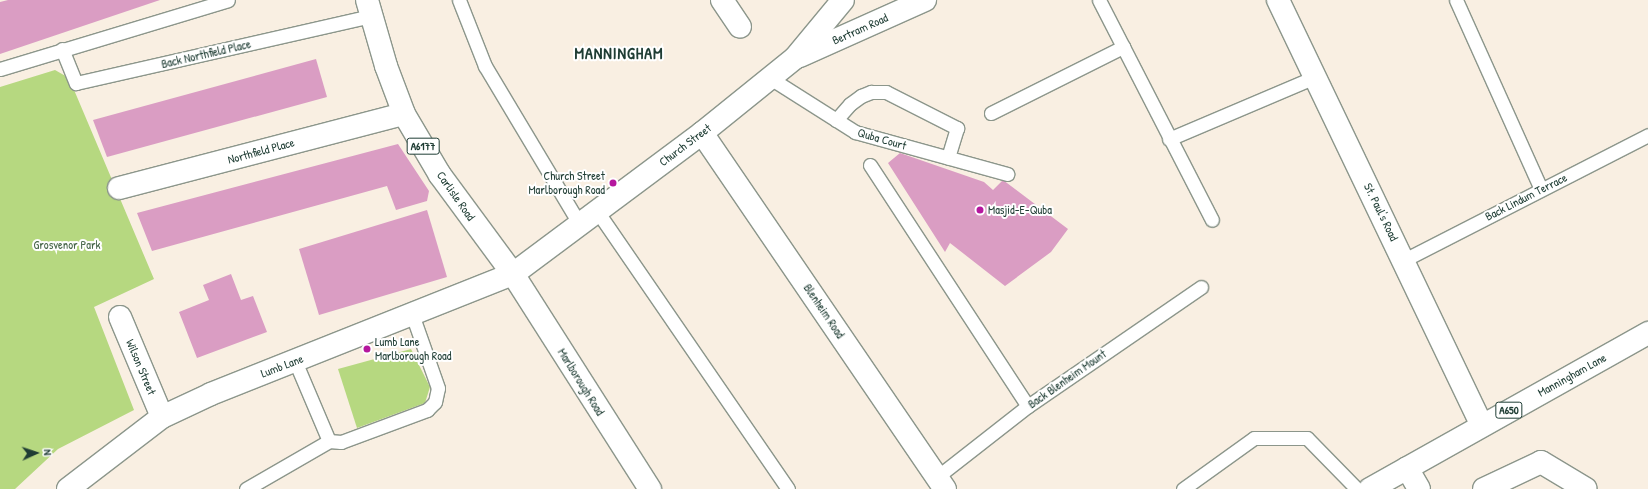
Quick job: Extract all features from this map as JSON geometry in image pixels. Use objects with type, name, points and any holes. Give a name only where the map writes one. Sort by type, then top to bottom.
[{"type":"main road","points":[[722,0],[740,27]]},
{"type":"main road","name":"Church Street","points":[[513,274],[702,133],[795,58],[843,0]]},
{"type":"main road","name":"Bertram Road","points":[[795,58],[925,0]]},
{"type":"main road","name":"St. Paul's Road","points":[[1278,0],[1482,425]]},
{"type":"main road","name":"Carlisle Road","points":[[369,8],[404,114],[440,175],[513,274]]},
{"type":"main road","name":"Northfield Place","points":[[119,188],[404,114]]},
{"type":"main road","name":"Blenheim Road","points":[[702,133],[941,483]]},
{"type":"main road","name":"Lumb Lane","points":[[68,489],[162,417],[211,394],[513,274]]},
{"type":"main road","name":"Marlborough Road","points":[[513,274],[650,489]]},
{"type":"main road","name":"Wilson Street","points":[[120,317],[162,417]]},
{"type":"main road","name":"Manningham Lane","points":[[1370,489],[1648,333]]},
{"type":"main road","points":[[1484,489],[1542,462],[1586,489]]},
{"type":"main road","points":[[1407,468],[1419,489]]},
{"type":"lane","points":[[0,69],[228,0]]},
{"type":"lane","points":[[459,0],[485,66],[580,225]]},
{"type":"lane","points":[[1099,0],[1169,139],[1212,220]]},
{"type":"lane","points":[[1456,0],[1541,189]]},
{"type":"lane","name":"Back Northfield Place","points":[[62,49],[76,83],[369,8]]},
{"type":"lane","points":[[991,113],[1123,47]]},
{"type":"lane","points":[[1169,139],[1315,77]]},
{"type":"lane","name":"Quba Court","points":[[770,78],[855,132],[1007,174]]},
{"type":"lane","points":[[836,120],[850,104],[861,96],[871,92],[886,92],[957,128],[948,158]]},
{"type":"lane","name":"Back Lindum Terrace","points":[[1404,260],[1648,135]]},
{"type":"lane","points":[[870,165],[1028,406]]},
{"type":"lane","points":[[597,211],[788,489]]},
{"type":"lane","name":"Back Blenheim Mount","points":[[941,483],[1028,406],[1201,287]]},
{"type":"lane","points":[[246,489],[329,441],[341,442],[427,410],[435,402],[438,388],[412,314]]},
{"type":"lane","points":[[295,361],[329,441]]},
{"type":"lane","points":[[1183,489],[1254,438],[1307,438],[1357,489]]},
{"type":"green space","name":"Grosvenor Park","points":[[55,70],[69,78],[154,279],[94,307],[134,410],[58,449],[15,489],[0,489],[0,87]]},
{"type":"green space","points":[[411,349],[430,387],[425,403],[357,428],[338,369]]},
{"type":"building","points":[[8,0],[160,0],[0,54],[0,2]]},
{"type":"building","points":[[316,59],[327,97],[107,157],[93,120]]},
{"type":"building","points":[[398,144],[429,191],[427,201],[396,210],[387,186],[152,251],[137,213]]},
{"type":"building","name":"Masjid-E-Quba","points":[[900,153],[984,182],[993,190],[1003,180],[1068,229],[1051,252],[1005,286],[950,243],[945,252],[888,163]]},
{"type":"building","points":[[427,210],[447,277],[319,315],[299,249]]},
{"type":"building","points":[[231,274],[241,300],[253,296],[267,332],[197,358],[179,312],[209,300],[203,285]]},
{"type":"place","name":"Church Street Marlborough Road","points":[[613,183]]},
{"type":"place","name":"Masjid-E-Quba","points":[[980,210]]},
{"type":"place","name":"Lumb Lane Marlborough Road","points":[[367,349]]},
{"type":"district","name":"MANNINGHAM","points":[[619,53]]}]
